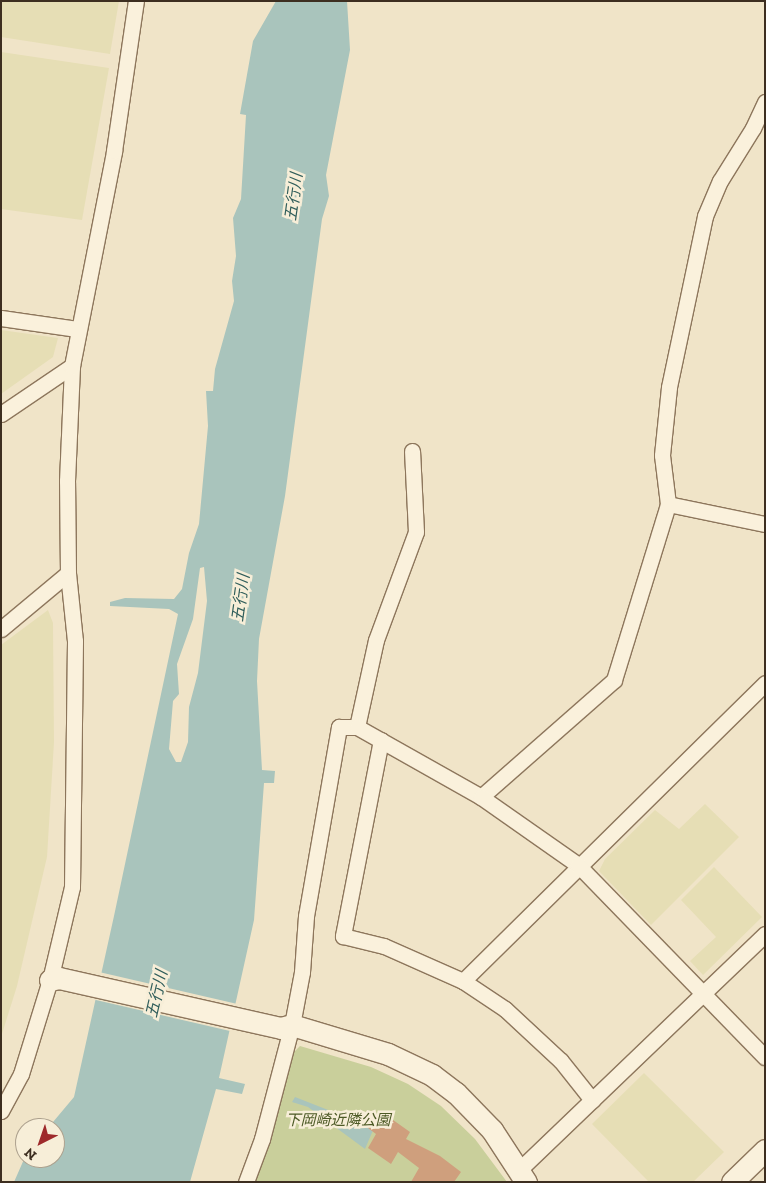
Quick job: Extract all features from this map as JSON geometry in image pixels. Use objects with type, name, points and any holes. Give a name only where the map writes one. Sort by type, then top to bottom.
[{"type":"street","points":[[2,1108],[21,1074],[55,979],[72,887],[75,641],[68,573],[72,366],[77,329],[114,150],[136,1]]},
{"type":"street","points":[[481,797],[614,680],[668,504],[662,455],[669,387],[705,216],[720,181],[753,128],[765,102]]},
{"type":"street","points":[[1,318],[77,329]]},
{"type":"street","points":[[1,414],[72,366]]},
{"type":"street","points":[[357,727],[376,640],[416,532],[412,452]]},
{"type":"street","points":[[668,504],[765,524]]},
{"type":"street","points":[[1,629],[68,573]]},
{"type":"street","points":[[462,981],[765,683]]},
{"type":"street","points":[[246,1182],[262,1139],[286,1026],[302,972],[306,916],[339,727],[357,727],[481,797],[578,865],[765,1057]]},
{"type":"street","points":[[381,740],[343,936],[384,946],[462,981],[505,1010],[554,1054],[592,1100]]},
{"type":"street","points":[[55,979],[286,1026],[388,1054],[432,1076],[456,1093],[492,1130],[522,1176],[592,1100],[765,934]]},
{"type":"street","points":[[732,1182],[765,1150]]},
{"type":"shaded area","points":[[1,1],[119,1],[110,54],[1,37]]},
{"type":"shaded area","points":[[1,52],[109,68],[82,220],[1,209]]},
{"type":"shaded area","points":[[1,330],[58,338],[53,357],[1,394]]},
{"type":"shaded area","points":[[48,610],[53,623],[54,742],[47,857],[17,986],[1,1037],[1,645]]},
{"type":"shaded area","points":[[705,804],[739,837],[651,925],[599,871],[605,859],[655,810],[679,829]]},
{"type":"shaded area","points":[[714,867],[762,917],[703,975],[690,961],[716,937],[681,900]]},
{"type":"shaded area","points":[[644,1073],[724,1152],[693,1182],[649,1182],[592,1124]]},
{"type":"green space","name":"下岡崎近隣公園","points":[[300,1046],[371,1067],[408,1084],[441,1106],[475,1139],[507,1182],[251,1182],[270,1133],[291,1055]]},
{"type":"water","name":"五行川","points":[[276,1],[347,1],[350,50],[326,175],[329,196],[322,219],[285,496],[259,639],[257,681],[262,770],[275,771],[274,783],[264,783],[254,920],[219,1078],[245,1084],[242,1094],[216,1089],[190,1182],[14,1182],[20,1168],[65,1168],[65,1118],[56,1118],[74,1097],[178,614],[169,609],[110,606],[110,602],[125,598],[174,599],[182,589],[189,553],[199,524],[208,426],[206,391],[213,391],[215,369],[234,301],[232,281],[236,256],[233,218],[241,199],[246,115],[240,114],[253,41]],"holes":[[[204,567],[207,601],[198,673],[189,707],[188,742],[181,762],[176,762],[169,749],[173,701],[179,694],[177,664],[193,619],[200,568]]]},
{"type":"water","points":[[295,1097],[374,1128],[365,1149],[308,1107],[292,1102]]},
{"type":"pier","points":[[99,972],[237,1004],[231,1031],[93,999]]},
{"type":"building","points":[[386,1115],[410,1132],[406,1139],[440,1156],[461,1172],[454,1182],[411,1182],[419,1168],[398,1152],[391,1164],[368,1148],[376,1134],[368,1128],[372,1123],[380,1127]]}]
